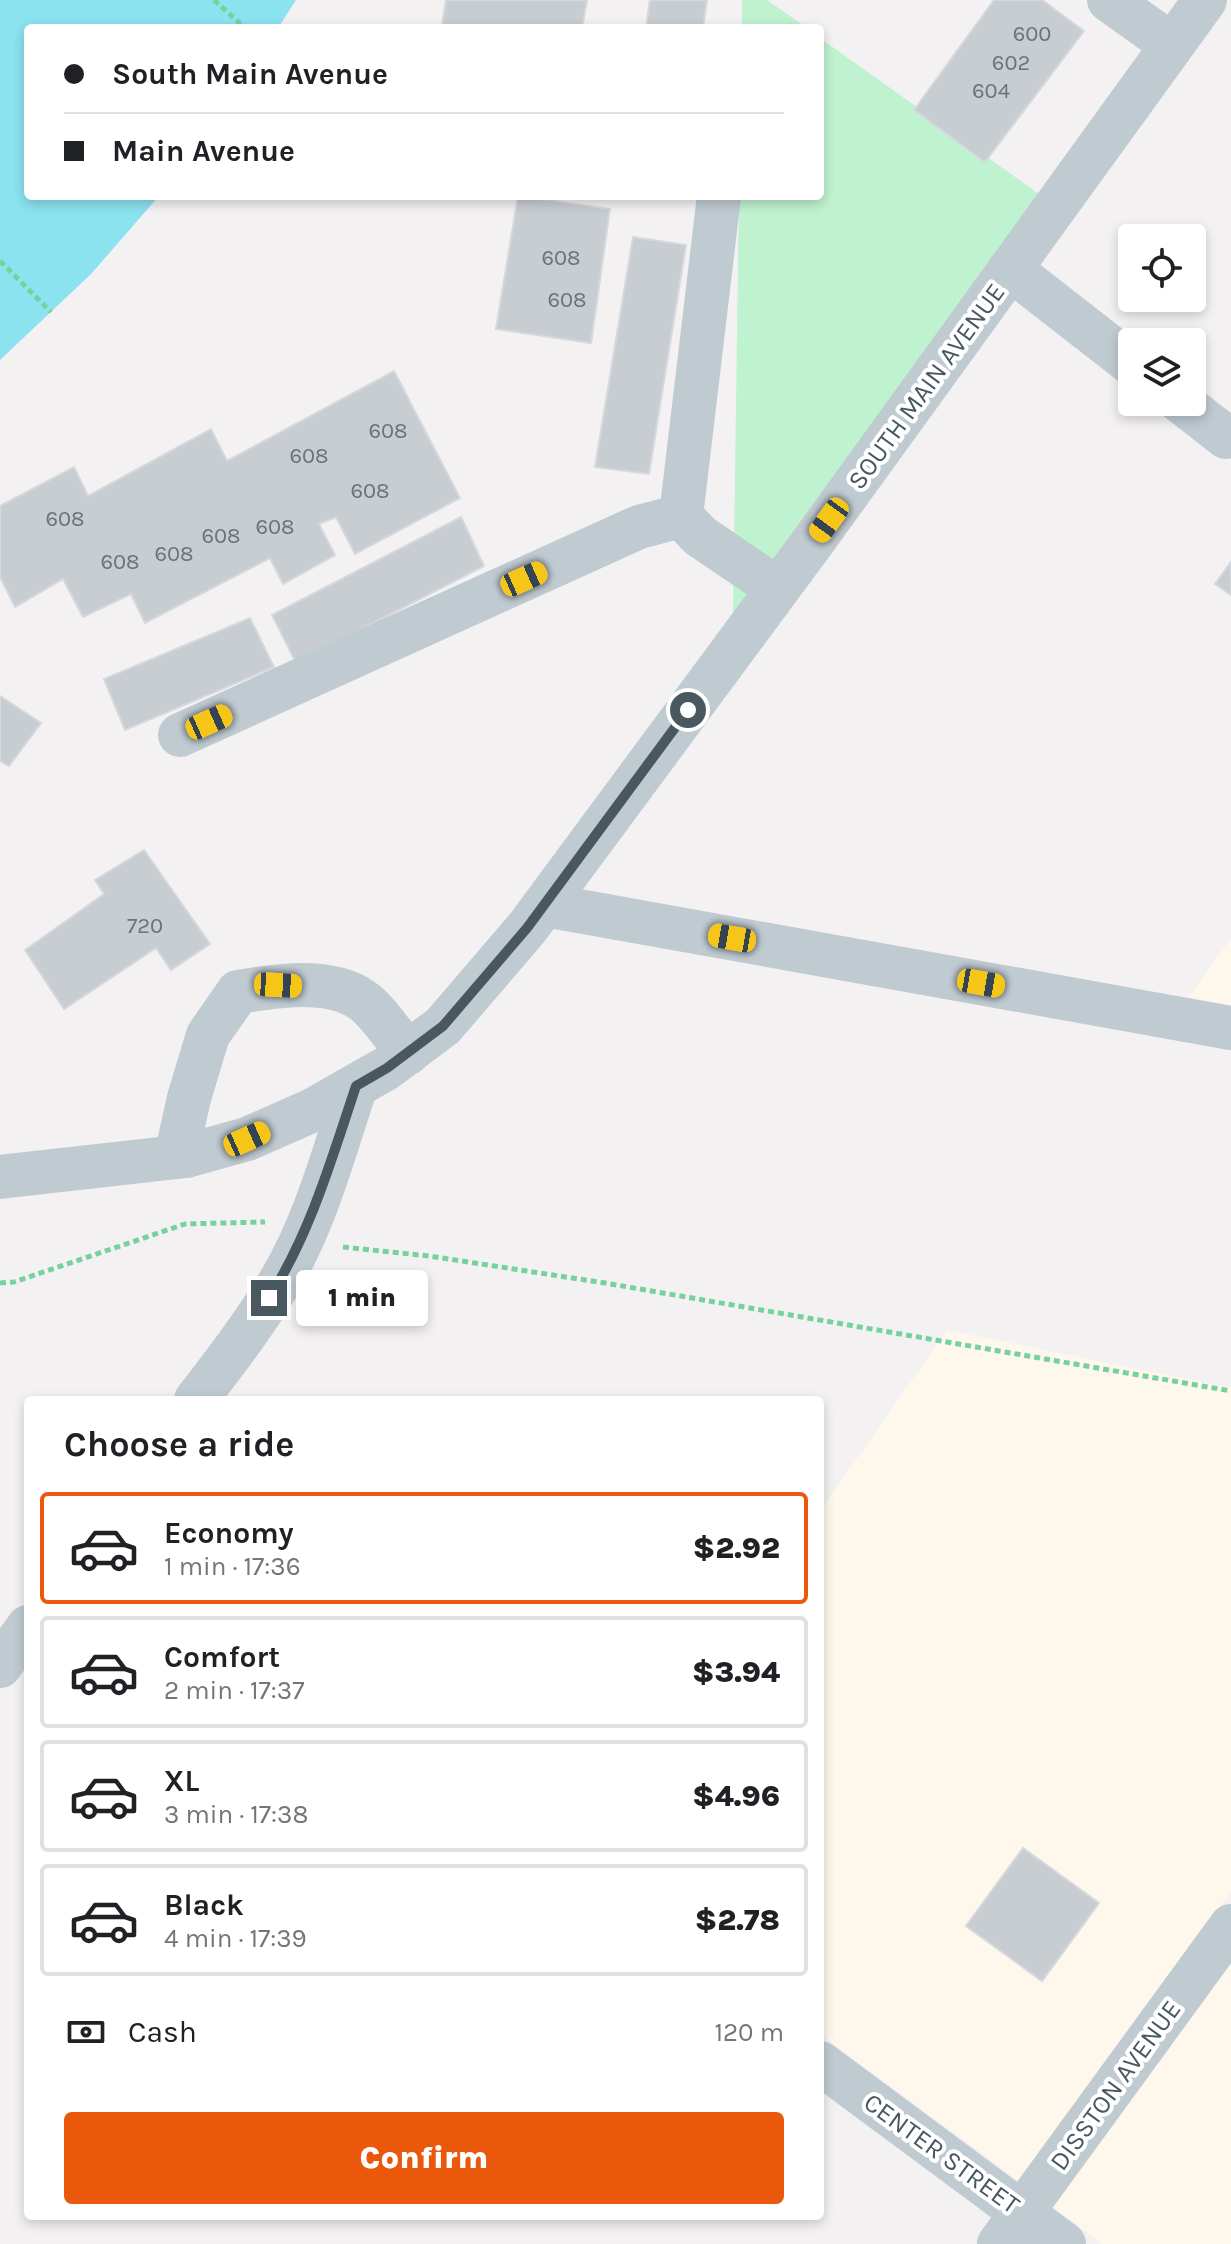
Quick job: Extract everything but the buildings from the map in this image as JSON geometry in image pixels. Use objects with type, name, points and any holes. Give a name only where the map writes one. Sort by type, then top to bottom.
[{"type":"street","points":[[1109,0],[1172,45]]},
{"type":"street","name":"SOUTH MAIN AVENUE","points":[[0,1177],[176,1157],[247,1139],[313,1110],[356,1086],[443,1026],[545,905],[1205,0]]},
{"type":"street","points":[[681,516],[719,200]]},
{"type":"street","points":[[1010,269],[1118,353]]},
{"type":"street","points":[[1199,416],[1226,437]]},
{"type":"street","points":[[681,516],[700,536],[778,589]]},
{"type":"street","points":[[180,735],[639,527],[681,516]]},
{"type":"street","points":[[545,905],[1231,1028]]},
{"type":"street","points":[[176,1157],[208,1035],[238,992],[278,985],[338,989],[364,1001],[408,1053]]},
{"type":"street","points":[[199,1396],[236,1348],[282,1278],[323,1186],[356,1086]]},
{"type":"street","points":[[0,1666],[24,1633]]},
{"type":"street","name":"DISSTON AVENUE","points":[[1010,2228],[1231,1926]]},
{"type":"street","name":"CENTER STREET","points":[[824,2066],[1010,2228],[1064,2244]]},
{"type":"path","points":[[214,0],[241,24]]},
{"type":"path","points":[[0,261],[51,312]]},
{"type":"path","points":[[0,1283],[14,1282],[185,1224],[269,1222],[303,1231],[336,1246],[590,1281],[1231,1391]]},
{"type":"shaded area","points":[[1231,938],[1231,1005],[1189,997]]},
{"type":"shaded area","points":[[947,1330],[1231,1388],[1231,1891],[1019,2181],[824,2037],[824,1505]]},
{"type":"shaded area","points":[[1231,1960],[1231,2244],[1102,2244],[1052,2206]]},
{"type":"green space","points":[[742,0],[767,0],[801,24],[742,24]]},
{"type":"green space","points":[[824,41],[1039,194],[733,615],[739,200],[824,200]]},
{"type":"water","points":[[0,0],[296,0],[281,24],[24,24],[24,200],[156,200],[91,274],[0,360]]},
{"type":"route","points":[[269,1298],[282,1278],[323,1186],[356,1086],[387,1068],[443,1026],[527,928],[688,710]]}]
